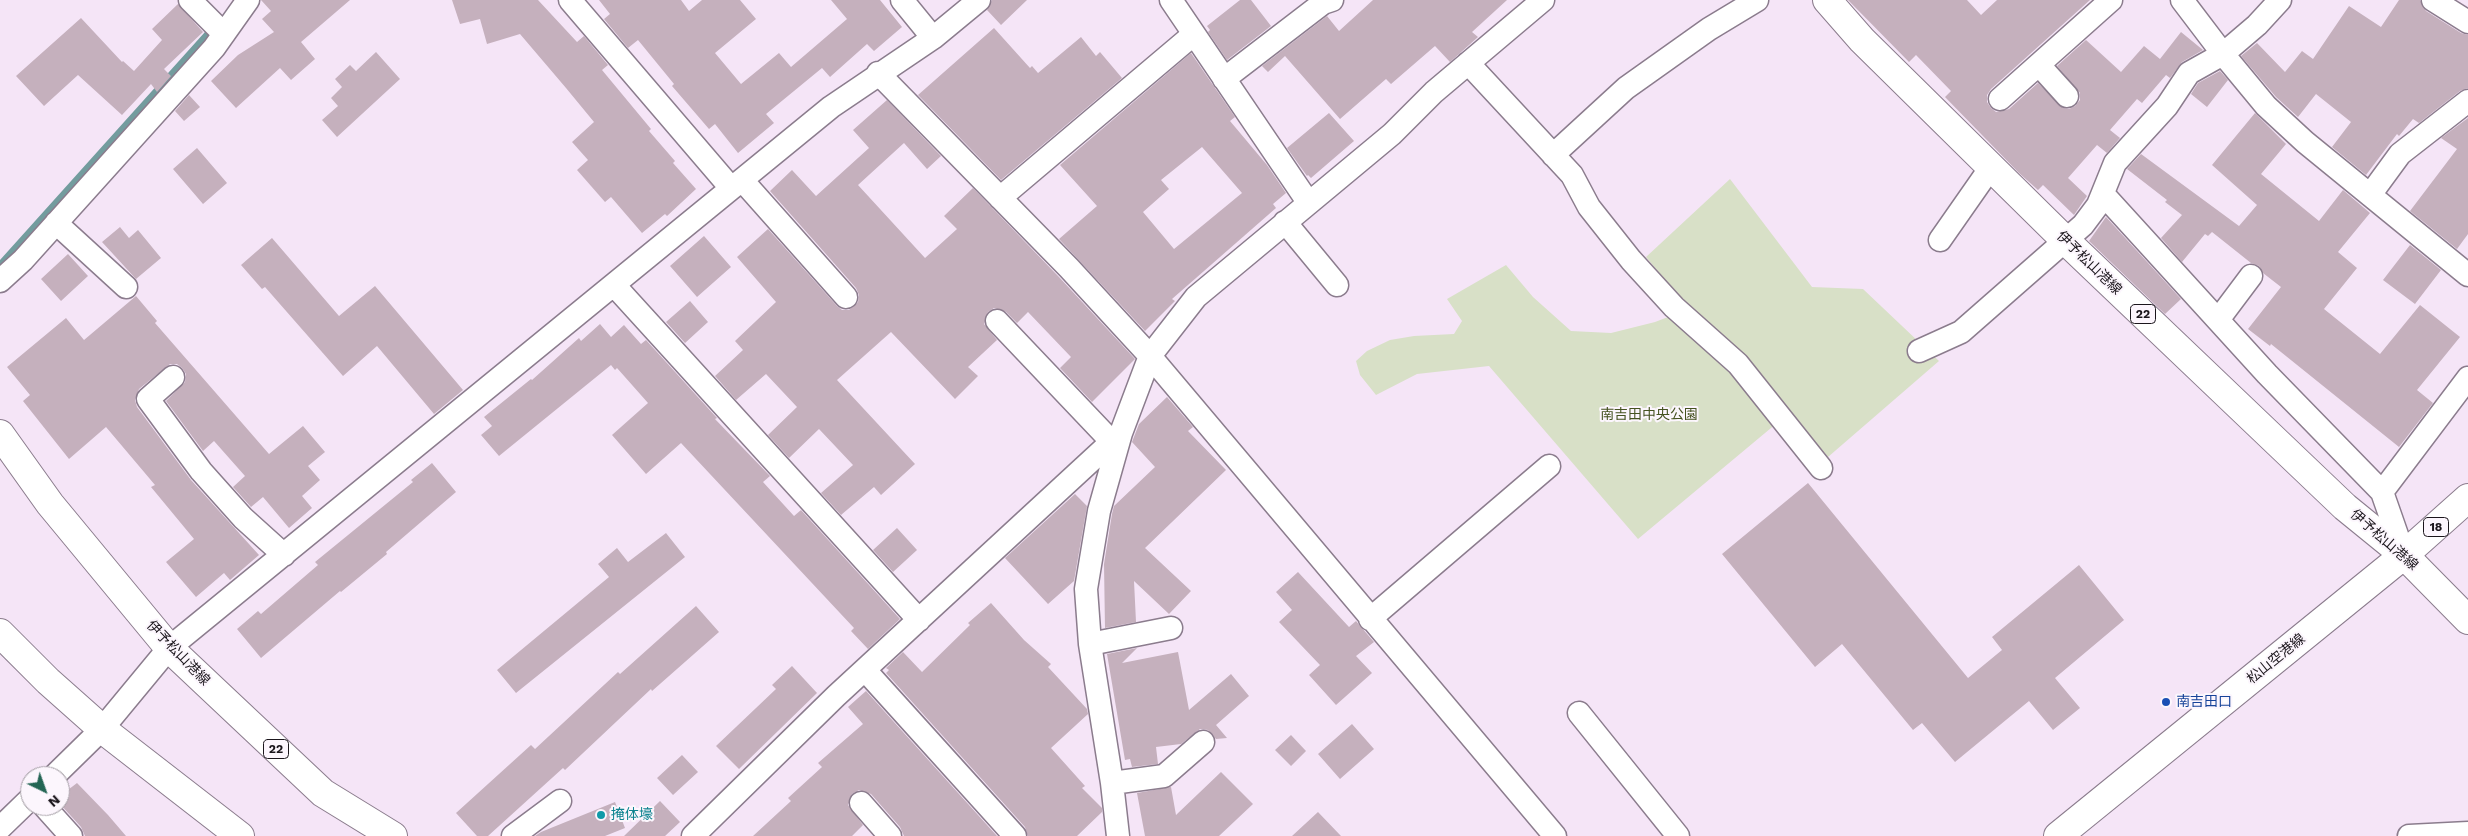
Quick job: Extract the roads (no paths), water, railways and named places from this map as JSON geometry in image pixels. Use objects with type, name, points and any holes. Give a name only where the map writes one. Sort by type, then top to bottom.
[{"type":"main road","name":"伊予松山港線","points":[[1827,0],[1862,40],[2066,241],[2344,507],[2404,555],[2468,620]]},
{"type":"main road","name":"伊予松山港線","points":[[0,434],[50,504],[169,648],[323,793],[393,836]]},
{"type":"main road","name":"松山空港線","points":[[2058,836],[2404,555],[2468,498]]},
{"type":"main road","points":[[0,633],[48,681],[102,728],[240,836]]},
{"type":"street","points":[[190,0],[217,27]]},
{"type":"street","points":[[0,281],[56,223],[182,83],[217,27],[248,0]]},
{"type":"street","points":[[570,0],[737,184],[846,296]]},
{"type":"street","points":[[902,0],[932,38]]},
{"type":"street","points":[[64,766],[102,728],[169,648],[831,107],[878,73],[932,38],[979,0]]},
{"type":"street","points":[[1171,0],[1308,202]]},
{"type":"street","points":[[1224,79],[1323,3],[1332,0]]},
{"type":"street","points":[[1554,155],[1626,88],[1709,29],[1757,0]]},
{"type":"street","points":[[2000,99],[2111,0]]},
{"type":"street","points":[[2182,0],[2266,106],[2305,142],[2468,275]]},
{"type":"street","points":[[1918,351],[1961,332],[2083,225],[2098,205],[2116,163],[2166,106],[2190,72],[2223,54],[2257,25],[2280,0]]},
{"type":"street","points":[[2433,0],[2468,22]]},
{"type":"street","points":[[1118,836],[1112,783],[1090,644],[1086,589],[1099,511],[1116,438],[1150,356],[1196,298],[1308,202],[1392,134],[1434,92],[1468,63],[1530,4]]},
{"type":"street","points":[[1000,198],[1194,34]]},
{"type":"street","points":[[1468,63],[1572,175],[1589,207],[1631,260],[1674,307],[1738,364],[1821,468]]},
{"type":"street","points":[[2039,65],[2067,96]]},
{"type":"street","points":[[878,73],[1069,268],[1150,356],[1555,836]]},
{"type":"street","points":[[2370,195],[2400,154],[2468,101]]},
{"type":"street","points":[[1940,240],[1991,167]]},
{"type":"street","points":[[2103,194],[2267,374],[2382,492],[2404,555]]},
{"type":"street","points":[[1285,222],[1337,285]]},
{"type":"street","points":[[56,223],[126,287]]},
{"type":"street","points":[[2218,320],[2251,276]]},
{"type":"street","points":[[614,285],[919,620]]},
{"type":"street","points":[[997,321],[1116,438]]},
{"type":"street","points":[[173,377],[148,399],[201,471],[243,518],[284,555]]},
{"type":"street","points":[[2382,492],[2468,378]]},
{"type":"street","points":[[694,836],[864,670],[1116,438]]},
{"type":"street","points":[[1370,619],[1549,466]]},
{"type":"street","points":[[1090,644],[1171,628]]},
{"type":"street","points":[[864,670],[1014,836]]},
{"type":"street","points":[[1580,713],[1678,836]]},
{"type":"street","points":[[1112,783],[1164,776],[1203,742]]},
{"type":"street","points":[[513,836],[560,801]]},
{"type":"street","points":[[861,803],[879,832]]},
{"type":"street","points":[[0,828],[20,809]]},
{"type":"street","points":[[53,816],[71,836]]},
{"type":"street","points":[[2409,836],[2468,833]]},
{"type":"waterway","points":[[0,266],[214,28]]},
{"type":"place","name":"南吉田口","points":[[2166,702]]},
{"type":"place","name":"掩体壕","points":[[601,815]]},
{"type":"park label","name":"南吉田中央公園","points":[[1649,415]]}]
